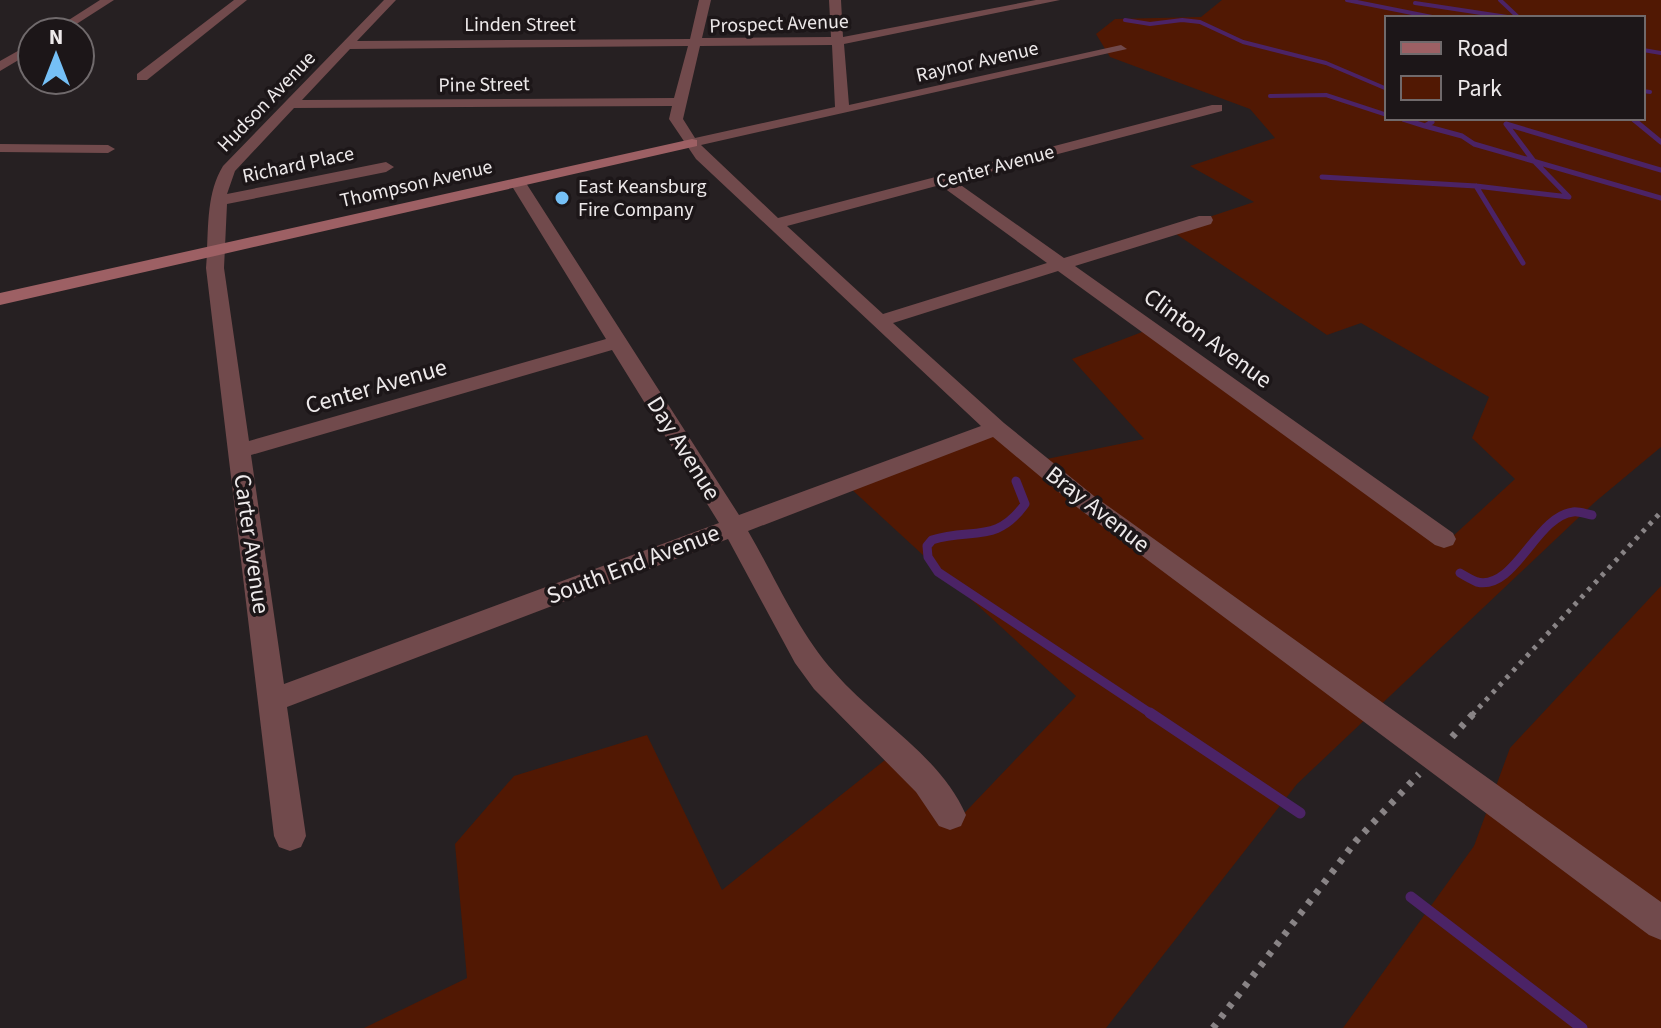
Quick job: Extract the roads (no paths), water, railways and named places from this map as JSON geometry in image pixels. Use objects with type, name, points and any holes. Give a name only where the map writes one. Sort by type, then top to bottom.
[{"type":"street","points":[[82,16],[108,0]]},
{"type":"street","points":[[142,77],[241,0]]},
{"type":"street","name":"Hudson Avenue","points":[[217,251],[220,185],[228,169],[390,0]]},
{"type":"street","name":"Bray Avenue","points":[[705,0],[679,102],[678,125],[701,156],[996,428],[1086,502],[1436,755],[1661,923]]},
{"type":"street","points":[[835,0],[842,109]]},
{"type":"street","name":"Prospect Avenue","points":[[694,43],[839,41],[1054,0]]},
{"type":"street","name":"Linden Street","points":[[347,45],[694,43]]},
{"type":"street","name":"Raynor Avenue","points":[[842,109],[1121,49]]},
{"type":"street","name":"Pine Street","points":[[289,104],[679,102]]},
{"type":"street","name":"Center Avenue","points":[[774,224],[1217,108]]},
{"type":"street","name":"Thompson Avenue","points":[[0,299],[842,109]]},
{"type":"street","points":[[0,148],[108,149]]},
{"type":"street","name":"Richard Place","points":[[218,201],[386,167]]},
{"type":"street","name":"Clinton Avenue","points":[[942,179],[1444,539]]},
{"type":"street","name":"Day Avenue","points":[[518,183],[733,526],[805,655],[824,681],[927,782],[950,815]]},
{"type":"street","points":[[879,321],[1205,220]]},
{"type":"street","name":"Carter Avenue","points":[[217,251],[215,268],[290,836]]},
{"type":"street","name":"Center Avenue","points":[[239,451],[618,342]]},
{"type":"street","name":"South End Avenue","points":[[271,701],[996,428]]},
{"type":"waterway","points":[[1347,0],[1427,16]]},
{"type":"waterway","points":[[1500,0],[1517,16]]},
{"type":"waterway","points":[[1415,3],[1501,16]]},
{"type":"waterway","points":[[1125,20],[1150,24],[1182,20],[1200,22],[1243,42],[1326,63],[1385,88]]},
{"type":"waterway","points":[[1645,50],[1661,53]]},
{"type":"waterway","points":[[1645,91],[1650,92]]},
{"type":"waterway","points":[[1270,96],[1326,95],[1385,114]]},
{"type":"waterway","points":[[1406,120],[1425,126]]},
{"type":"waterway","points":[[1425,126],[1432,122],[1430,120]]},
{"type":"waterway","points":[[1634,120],[1661,142]]},
{"type":"waterway","points":[[1534,161],[1506,124],[1661,170]]},
{"type":"waterway","points":[[1425,126],[1534,161]]},
{"type":"waterway","points":[[1476,186],[1569,197],[1534,161]]},
{"type":"waterway","points":[[1534,161],[1661,198]]},
{"type":"waterway","points":[[1322,177],[1476,186]]},
{"type":"waterway","points":[[1476,186],[1523,263]]},
{"type":"waterway","points":[[1016,481],[1025,504],[1014,517],[993,530],[932,540],[927,546],[928,557],[938,572],[1153,715]]},
{"type":"waterway","points":[[1460,573],[1477,582],[1491,582],[1514,565],[1548,526],[1560,517],[1575,512],[1592,515]]},
{"type":"waterway","points":[[1153,715],[1300,813]]},
{"type":"waterway","points":[[1411,897],[1582,1028]]},
{"type":"place","name":"East Keansburg Fire Company","points":[[562,198]]}]
